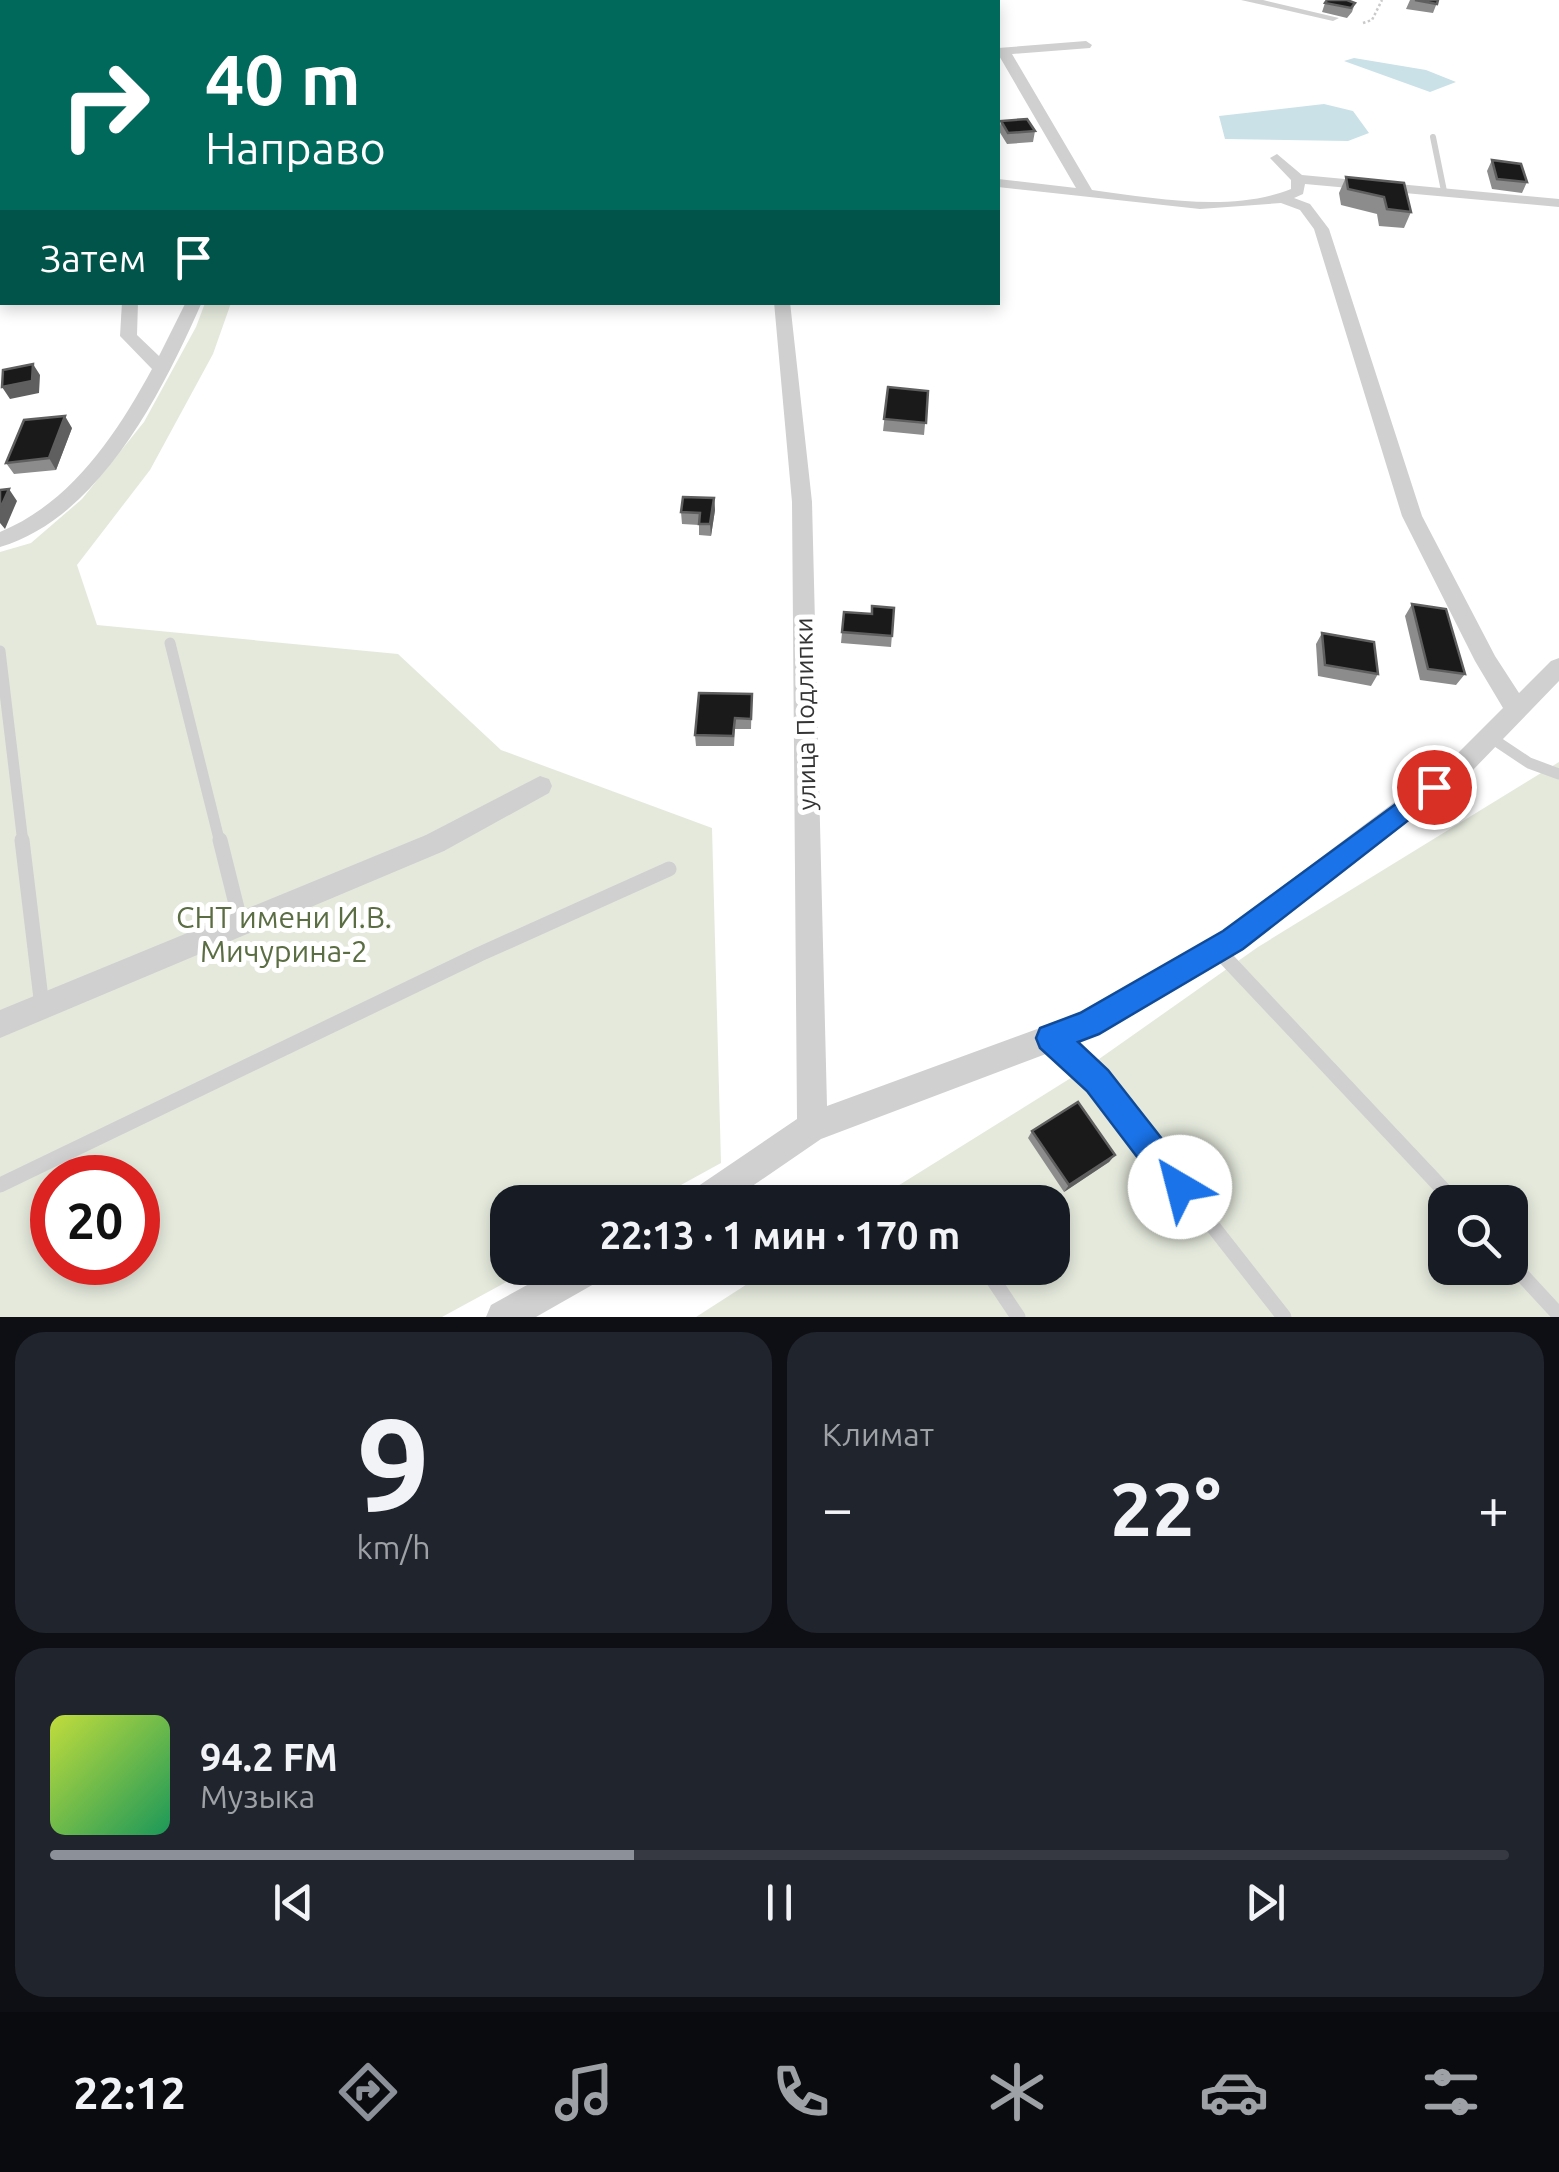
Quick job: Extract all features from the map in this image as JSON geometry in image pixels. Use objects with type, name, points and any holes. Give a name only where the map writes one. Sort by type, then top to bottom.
[{"type":"street","points":[[1247,0],[1332,18]]},
{"type":"street","points":[[1086,45],[1001,51],[1086,192]]},
{"type":"street","points":[[1277,158],[1298,179],[1559,203]]},
{"type":"street","points":[[1286,200],[1298,191],[1298,179]]},
{"type":"street","points":[[1000,183],[1160,201],[1246,204],[1286,200],[1305,207],[1321,229],[1412,516],[1486,661],[1517,710]]},
{"type":"street","points":[[130,305],[128,336],[163,369]]},
{"type":"street","points":[[0,540],[48,517],[92,472],[163,369],[193,305]]},
{"type":"street","name":"улица Подлипки","points":[[782,305],[802,502],[812,1127]]},
{"type":"street","points":[[727,1185],[812,1127],[1088,1024],[1217,949],[1462,765],[1559,668]]},
{"type":"street","points":[[0,1024],[436,843],[540,786]]},
{"type":"street","points":[[503,1317],[560,1285]]},
{"type":"lane","points":[[1433,137],[1444,191]]},
{"type":"lane","points":[[170,643],[241,924]]},
{"type":"lane","points":[[0,651],[42,1007]]},
{"type":"lane","points":[[1490,737],[1530,762],[1559,774]]},
{"type":"lane","points":[[0,1184],[480,954],[670,870]]},
{"type":"lane","points":[[1217,949],[1439,1185]]},
{"type":"lane","points":[[1051,1038],[1098,1080],[1284,1317]]},
{"type":"lane","points":[[1528,1281],[1559,1315]]},
{"type":"lane","points":[[996,1285],[1018,1317]]},
{"type":"path","points":[[1363,23],[1372,20],[1382,0]]},
{"type":"green space","name":"СНТ имени И.В. Мичурина-2","points":[[204,305],[230,305],[213,354],[150,470],[77,565],[97,625],[398,654],[501,750],[712,828],[721,1163],[681,1185],[490,1185],[490,1285],[501,1285],[442,1317],[0,1317],[0,552],[31,543],[82,499],[144,422]]},
{"type":"green space","points":[[1559,762],[1559,1317],[696,1317],[746,1285],[1070,1285],[1070,1185],[899,1185],[1082,1071],[1258,947]]},
{"type":"water","points":[[1354,58],[1426,70],[1456,82],[1430,92],[1344,61]]},
{"type":"water","points":[[1324,104],[1353,111],[1369,133],[1348,141],[1225,139],[1219,116]]},
{"type":"building","points":[[1325,3],[1355,3],[1351,8]]},
{"type":"building","points":[[1027,119],[1035,131],[1008,133],[1001,121]]},
{"type":"building","points":[[1492,160],[1521,164],[1527,182],[1497,179]]},
{"type":"building","points":[[1346,177],[1404,183],[1411,212],[1387,209],[1384,197],[1348,189]]},
{"type":"building","points":[[33,364],[32,381],[2,387],[3,370]]},
{"type":"building","points":[[888,387],[928,391],[926,423],[884,419]]},
{"type":"building","points":[[65,416],[49,458],[6,463],[24,420]]},
{"type":"building","points":[[9,489],[0,509],[0,490]]},
{"type":"building","points":[[683,497],[714,498],[710,524],[699,524],[700,513],[681,512]]},
{"type":"building","points":[[1412,604],[1446,609],[1465,674],[1428,669]]},
{"type":"building","points":[[872,606],[894,608],[892,636],[842,632],[844,612],[872,614]]},
{"type":"building","points":[[1322,633],[1374,642],[1378,674],[1325,665]]},
{"type":"building","points":[[699,693],[752,694],[751,719],[735,718],[733,736],[695,735]]},
{"type":"building","points":[[1078,1102],[1115,1155],[1069,1185],[1032,1131]]},
{"type":"route","points":[[1180,1187],[1098,1080],[1051,1038],[1088,1024],[1233,940],[1434,787]]}]
